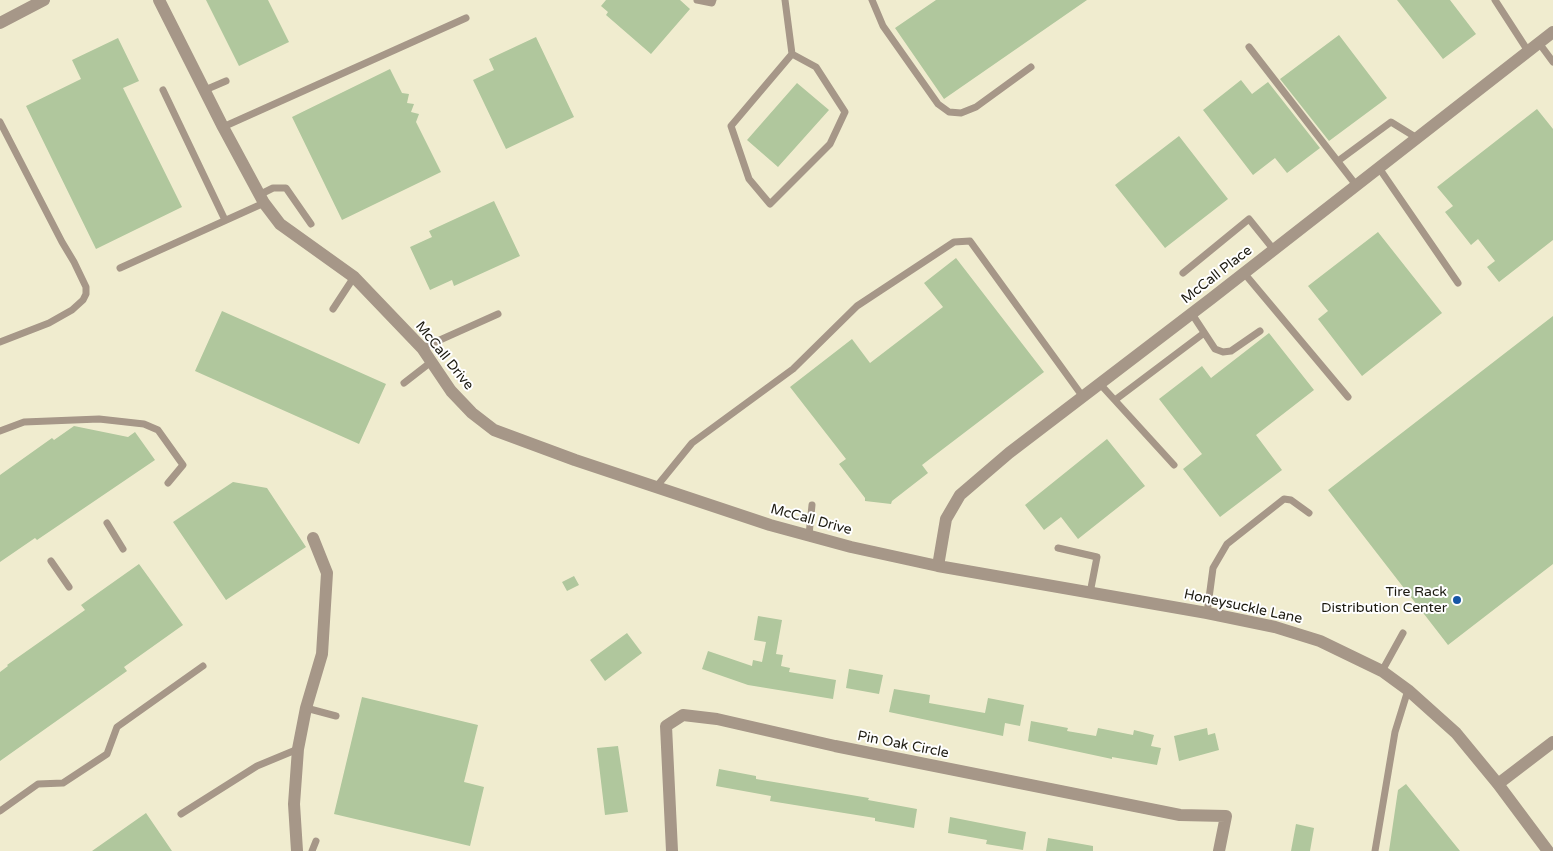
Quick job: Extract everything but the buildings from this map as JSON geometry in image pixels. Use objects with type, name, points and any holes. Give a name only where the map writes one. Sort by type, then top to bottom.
[{"type":"street","points":[[0,23],[44,0]]},
{"type":"street","name":"McCall Drive","points":[[159,0],[261,199],[280,224],[354,277],[422,348],[451,392],[472,413],[494,430],[575,460],[770,525],[938,566]]},
{"type":"street","name":"McCall Place","points":[[938,566],[946,518],[960,495],[1009,453],[1192,314],[1553,32]]},
{"type":"street","points":[[297,851],[294,804],[298,749],[306,708],[322,654],[327,572],[313,538]]},
{"type":"street","name":"Honeysuckle Lane","points":[[938,566],[1207,613],[1275,627],[1320,641],[1382,671],[1408,690],[1456,733],[1498,784],[1548,851]]},
{"type":"street","name":"Pin Oak Circle","points":[[672,851],[666,726],[683,715],[717,719],[835,746],[1180,815],[1226,816],[1219,851]]},
{"type":"street","points":[[1498,784],[1553,742]]},
{"type":"lane","points":[[697,0],[712,3],[713,0]]},
{"type":"lane","points":[[785,0],[792,54],[731,126],[749,179],[770,204],[830,144],[844,112],[816,67],[792,54]]},
{"type":"lane","points":[[872,0],[884,26],[938,104],[949,112],[961,113],[976,107],[1031,67]]},
{"type":"lane","points":[[1495,0],[1533,47],[1553,62]]},
{"type":"lane","points":[[223,127],[466,18]]},
{"type":"lane","points":[[1249,48],[1356,185]]},
{"type":"lane","points":[[205,90],[226,81]]},
{"type":"lane","points":[[163,90],[225,220]]},
{"type":"lane","points":[[0,122],[82,277],[86,294],[83,300],[72,310],[49,323],[0,342]]},
{"type":"lane","points":[[1338,161],[1390,122],[1416,138]]},
{"type":"lane","points":[[1378,168],[1458,283]]},
{"type":"lane","points":[[120,268],[225,220],[261,199],[273,188],[286,188],[311,224]]},
{"type":"lane","points":[[1183,273],[1249,219],[1274,250]]},
{"type":"lane","points":[[657,486],[692,443],[793,369],[857,306],[954,242],[970,241],[1083,397]]},
{"type":"lane","points":[[1244,273],[1348,397]]},
{"type":"lane","points":[[333,309],[354,277]]},
{"type":"lane","points":[[422,348],[498,314]]},
{"type":"lane","points":[[1192,314],[1215,349],[1228,352],[1260,331]]},
{"type":"lane","points":[[1115,400],[1204,334]]},
{"type":"lane","points":[[404,383],[431,362]]},
{"type":"lane","points":[[1100,384],[1174,465]]},
{"type":"lane","points":[[0,430],[24,422],[99,419],[144,424],[158,430],[183,465],[168,483]]},
{"type":"lane","points":[[1207,613],[1213,568],[1227,544],[1284,499],[1291,500],[1309,513]]},
{"type":"lane","points":[[809,535],[812,505]]},
{"type":"lane","points":[[107,523],[123,549]]},
{"type":"lane","points":[[1058,548],[1097,557],[1090,593]]},
{"type":"lane","points":[[51,562],[69,587]]},
{"type":"lane","points":[[1382,671],[1403,633]]},
{"type":"lane","points":[[0,811],[38,784],[63,783],[107,754],[117,727],[202,666]]},
{"type":"lane","points":[[1375,851],[1395,732],[1408,690]]},
{"type":"lane","points":[[306,708],[336,716]]},
{"type":"lane","points":[[180,814],[257,766],[298,749]]},
{"type":"lane","points":[[312,851],[316,841]]},
{"type":"place","name":"Tire Rack Distribution Center","points":[[1457,600]]}]
